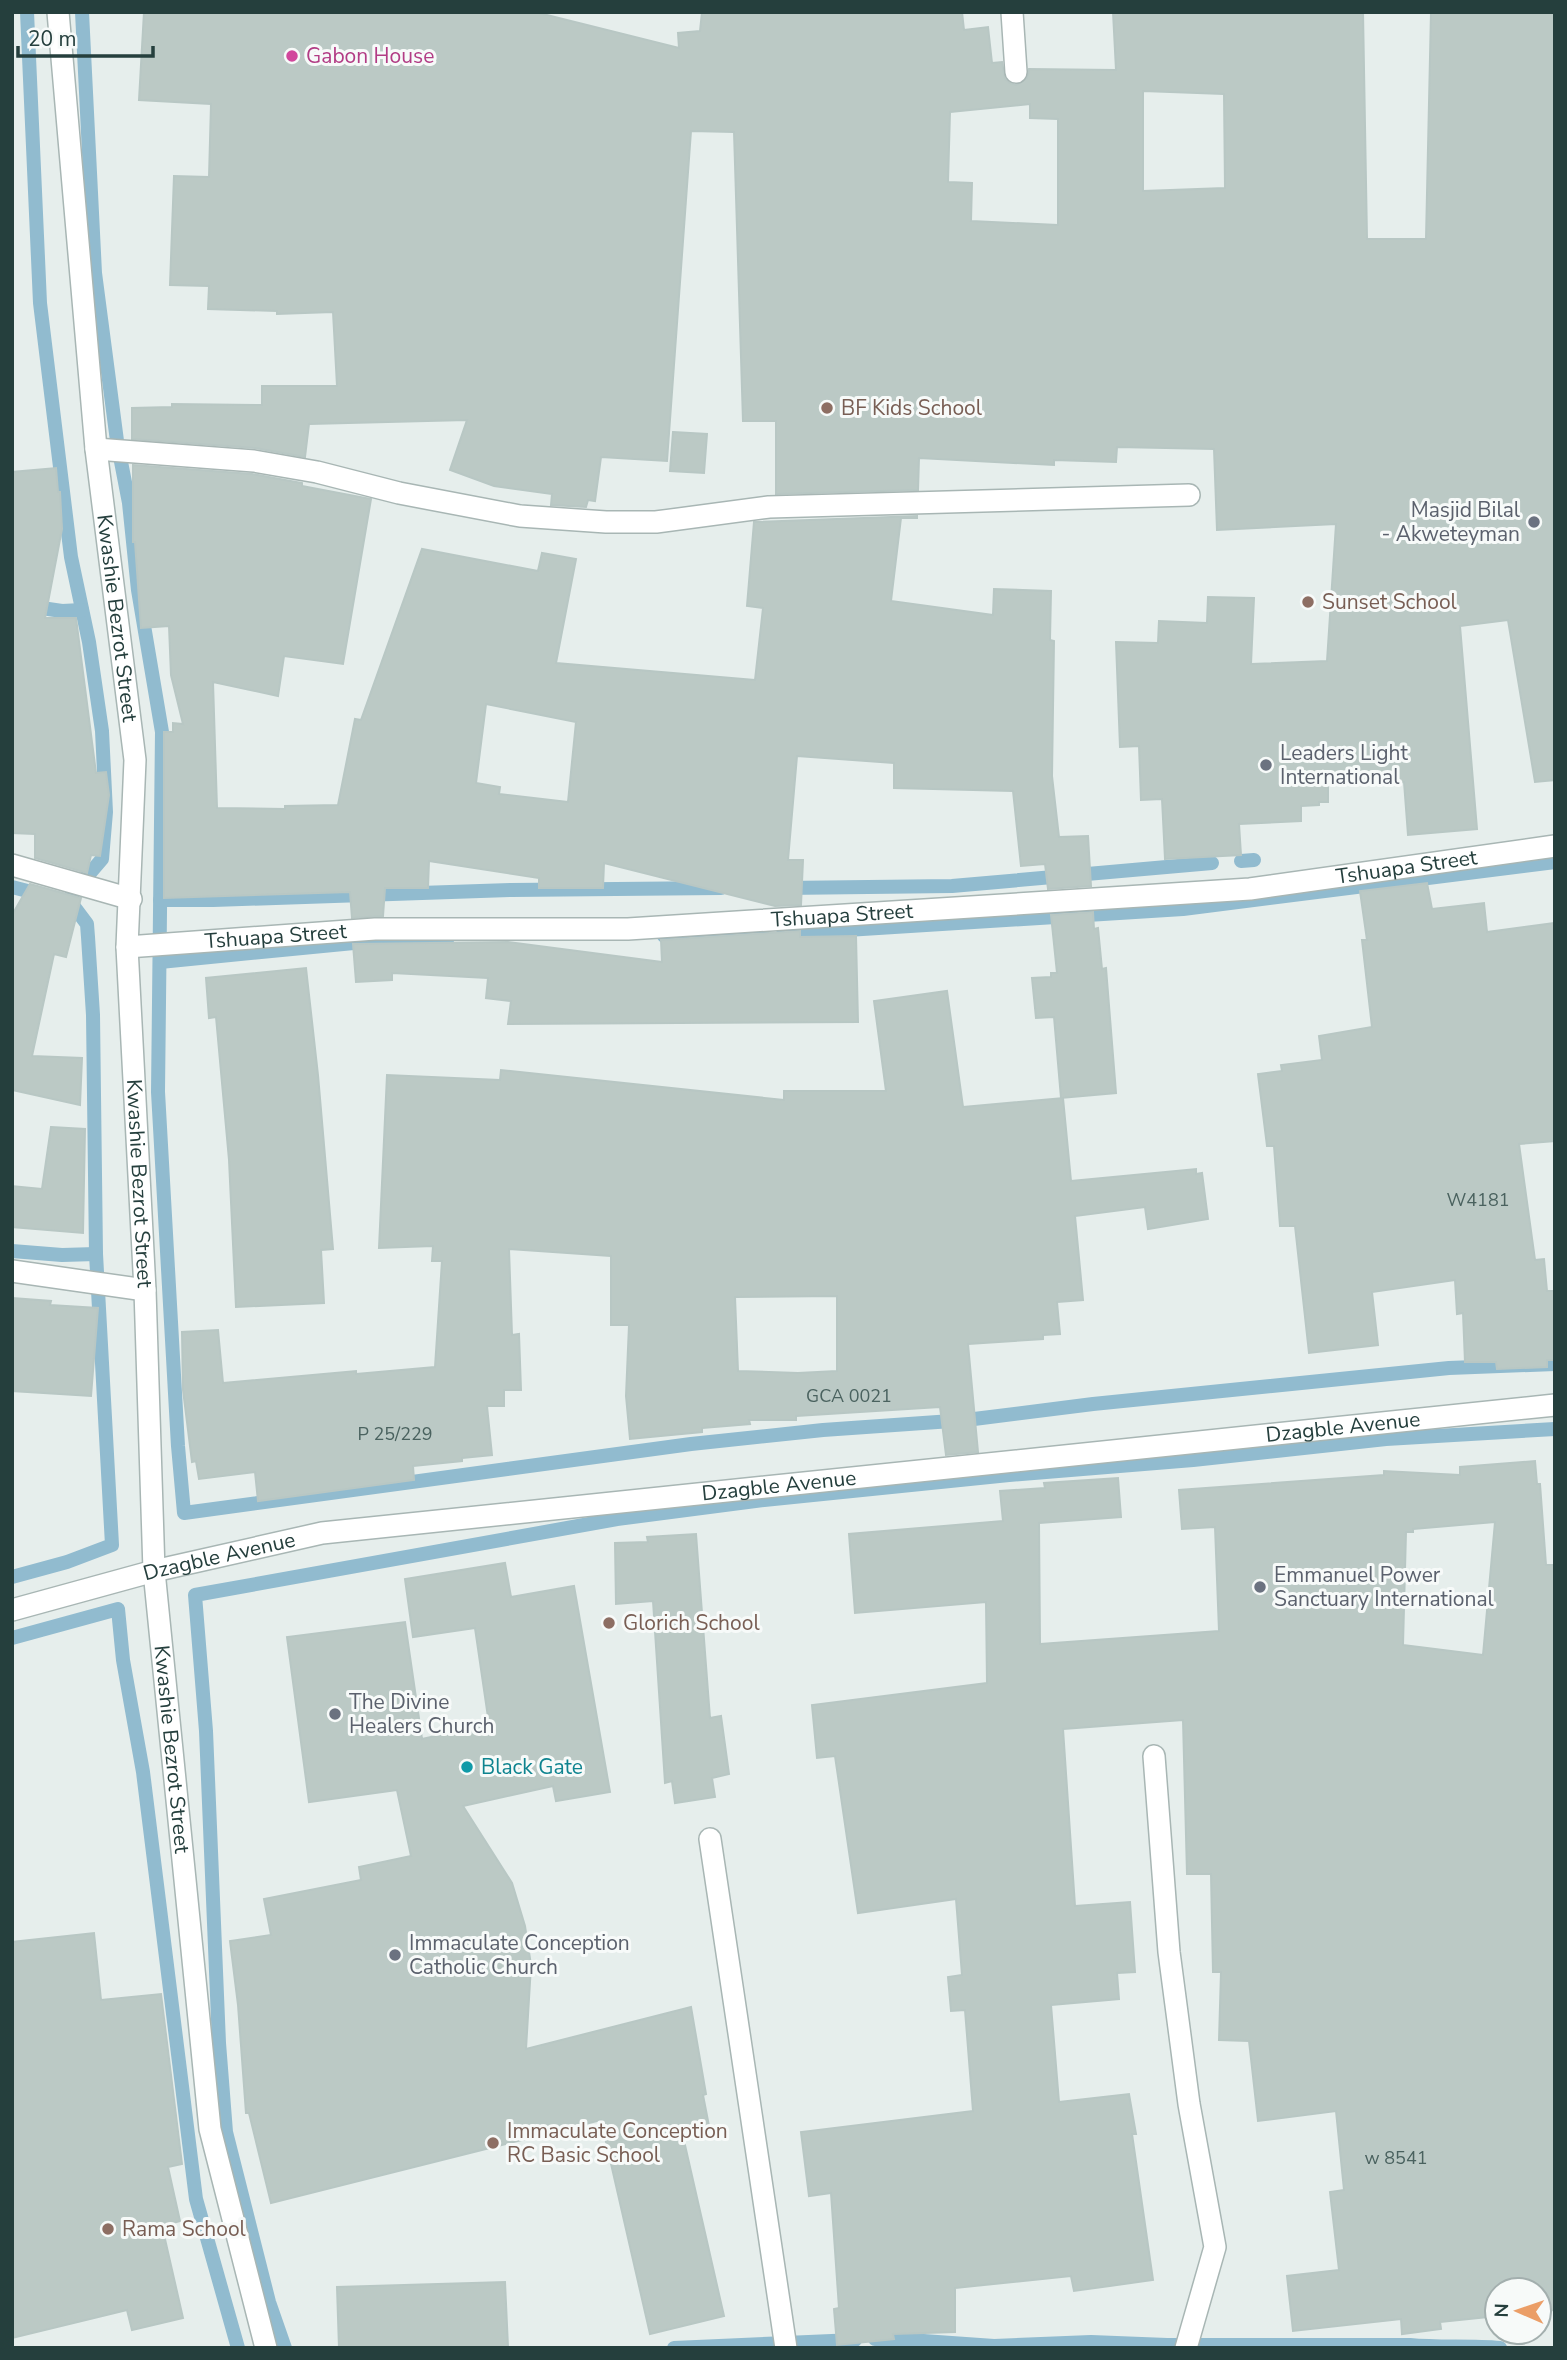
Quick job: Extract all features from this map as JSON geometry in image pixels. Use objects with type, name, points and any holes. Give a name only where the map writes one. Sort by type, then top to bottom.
[{"type":"street","name":"Kwashie Bezrot Street","points":[[58,12],[96,449],[135,760],[127,947],[145,1290],[154,1571],[210,2129],[266,2348]]},
{"type":"street","points":[[1012,12],[1016,72]]},
{"type":"street","points":[[96,449],[254,461],[520,516],[606,522],[656,522],[769,507],[1189,495]]},
{"type":"street","name":"Tshuapa Street","points":[[127,947],[375,929],[628,929],[1250,888],[1555,846]]},
{"type":"street","points":[[12,865],[131,899]]},
{"type":"street","points":[[12,1271],[145,1290]]},
{"type":"street","name":"Dzagble Avenue","points":[[12,1610],[154,1571],[322,1533],[1555,1405]]},
{"type":"street","points":[[1154,1756],[1169,1952],[1189,2104],[1215,2247],[1186,2348]]},
{"type":"street","points":[[710,1839],[786,2348]]},
{"type":"building","points":[[144,12],[535,12],[679,48],[678,33],[700,31],[702,12],[962,12],[964,30],[988,27],[992,63],[1002,62],[1005,79],[1016,85],[1027,78],[1029,69],[1116,70],[1113,12],[1363,12],[1367,239],[1426,239],[1431,12],[1555,12],[1555,780],[1535,782],[1508,620],[1460,626],[1477,829],[1408,835],[1404,782],[1328,783],[1328,802],[1301,806],[1301,821],[1239,824],[1241,855],[1165,859],[1162,799],[1141,800],[1139,746],[1120,747],[1116,642],[1158,643],[1159,621],[1207,623],[1208,597],[1254,598],[1251,664],[1327,661],[1336,524],[1217,530],[1214,449],[1117,447],[1116,462],[1054,460],[1054,465],[919,458],[918,490],[776,494],[776,421],[743,421],[734,132],[691,131],[667,461],[601,457],[595,501],[588,500],[586,507],[551,505],[552,494],[494,486],[450,470],[467,420],[309,424],[305,457],[255,448],[132,439],[132,408],[172,407],[172,404],[262,405],[262,386],[337,386],[333,312],[277,314],[277,311],[208,309],[209,286],[170,285],[174,176],[209,177],[211,104],[139,100]],"holes":[[[1143,91],[1224,94],[1225,188],[1143,191]],[[1030,104],[1030,118],[1058,119],[1058,225],[971,221],[972,183],[948,182],[950,112]]]},
{"type":"building","points":[[673,432],[707,434],[704,473],[670,471]]},
{"type":"building","points":[[133,465],[252,474],[371,499],[343,664],[284,656],[278,696],[213,682],[217,808],[285,809],[285,806],[338,805],[355,719],[361,720],[422,549],[538,571],[542,553],[576,559],[556,663],[755,680],[763,608],[747,606],[754,522],[917,516],[901,518],[891,601],[993,615],[994,589],[1051,591],[1050,640],[1054,641],[1052,776],[1059,837],[1088,836],[1091,886],[1048,889],[1045,864],[1021,866],[1013,791],[894,788],[894,763],[797,756],[788,860],[803,860],[801,905],[775,906],[604,863],[603,888],[539,888],[539,878],[429,861],[428,888],[385,888],[383,916],[352,918],[350,892],[164,898],[164,732],[173,732],[173,723],[183,724],[171,675],[169,626],[141,628],[133,542]],"holes":[[[486,704],[576,722],[568,802],[499,794],[500,787],[476,783]]]},
{"type":"building","points":[[56,468],[62,529],[45,618],[76,618],[96,773],[106,772],[109,795],[100,856],[91,855],[87,873],[35,858],[35,834],[12,833],[12,472]]},
{"type":"building","points":[[1427,883],[1432,909],[1484,903],[1487,932],[1555,923],[1555,1141],[1519,1144],[1535,1260],[1544,1259],[1547,1291],[1555,1291],[1555,1360],[1547,1360],[1547,1367],[1497,1369],[1496,1362],[1465,1362],[1463,1313],[1457,1314],[1455,1280],[1372,1292],[1378,1345],[1309,1353],[1295,1226],[1280,1226],[1274,1146],[1267,1146],[1258,1074],[1282,1071],[1281,1065],[1322,1060],[1319,1036],[1372,1027],[1362,940],[1367,940],[1360,891]]},
{"type":"building","points":[[30,884],[81,898],[66,957],[54,954],[32,1056],[82,1058],[80,1105],[12,1090],[12,915]]},
{"type":"building","points":[[1093,912],[1094,929],[1098,928],[1102,969],[1106,968],[1116,1093],[1061,1098],[1054,1017],[1036,1018],[1032,978],[1051,977],[1051,973],[1057,973],[1051,915]]},
{"type":"building","points":[[800,931],[800,937],[856,936],[858,1022],[508,1024],[511,1001],[486,998],[488,978],[392,973],[392,980],[356,982],[353,944],[508,942],[662,962],[661,940]]},
{"type":"building","points":[[306,968],[333,1249],[321,1250],[324,1303],[236,1307],[229,1160],[216,1017],[209,1018],[206,978]]},
{"type":"building","points":[[947,991],[963,1107],[1063,1098],[1071,1181],[1196,1169],[1196,1174],[1202,1173],[1208,1219],[1148,1229],[1145,1207],[1075,1216],[1083,1300],[1057,1302],[1060,1334],[1043,1335],[1043,1339],[968,1344],[978,1452],[946,1455],[940,1407],[796,1416],[796,1420],[749,1420],[750,1424],[702,1428],[702,1432],[630,1439],[626,1396],[629,1325],[611,1325],[611,1256],[509,1249],[512,1335],[519,1334],[521,1390],[504,1390],[504,1406],[487,1406],[492,1455],[413,1466],[414,1480],[258,1501],[255,1472],[199,1479],[196,1461],[192,1462],[183,1390],[182,1332],[218,1330],[223,1383],[435,1367],[442,1261],[432,1261],[433,1246],[379,1248],[387,1075],[500,1080],[501,1070],[784,1100],[784,1091],[886,1091],[874,1001]],"holes":[[[837,1296],[837,1371],[738,1371],[735,1297]]]},
{"type":"building","points":[[51,1127],[85,1129],[83,1233],[12,1227],[12,1186],[42,1189]]},
{"type":"building","points":[[12,1298],[51,1301],[50,1305],[98,1308],[91,1396],[12,1391]]},
{"type":"building","points":[[1535,1461],[1537,1484],[1540,1484],[1546,1565],[1555,1565],[1555,2310],[1553,2276],[1483,2276],[1483,2317],[1440,2322],[1441,2329],[1402,2334],[1401,2319],[1293,2331],[1287,2276],[1339,2270],[1330,2192],[1344,2190],[1336,2111],[1258,2121],[1249,2041],[1219,2040],[1221,1972],[1213,1972],[1211,1874],[1187,1874],[1183,1720],[1063,1729],[1075,1906],[1130,1902],[1135,1972],[1117,1973],[1119,1999],[1051,2005],[1059,2102],[1129,2094],[1136,2134],[1132,2134],[1153,2280],[1074,2291],[1071,2276],[955,2288],[955,2332],[893,2334],[894,2339],[837,2345],[834,2309],[839,2308],[831,2193],[809,2196],[801,2132],[973,2111],[965,2010],[951,2011],[948,1977],[962,1975],[956,1899],[858,1913],[835,1756],[817,1758],[812,1705],[987,1683],[986,1602],[855,1613],[849,1534],[1003,1521],[1000,1491],[1045,1488],[1044,1483],[1118,1478],[1121,1517],[1039,1523],[1040,1644],[1219,1631],[1215,1527],[1182,1529],[1179,1490],[1384,1475],[1384,1471],[1460,1475],[1460,1467]],"holes":[[[1495,1522],[1483,1655],[1403,1645],[1406,1532],[1413,1532],[1413,1529]]]},
{"type":"building","points":[[696,1534],[710,1718],[721,1716],[729,1774],[712,1778],[715,1797],[675,1803],[672,1781],[665,1783],[653,1601],[616,1604],[615,1543],[648,1542],[647,1537]]},
{"type":"building","points":[[505,1563],[511,1597],[574,1586],[610,1792],[556,1801],[553,1786],[463,1806],[512,1883],[525,1926],[531,1965],[526,2049],[691,2007],[709,2126],[682,2132],[724,2316],[650,2334],[601,2120],[271,2203],[249,2113],[246,2113],[230,1941],[271,1935],[264,1899],[361,1880],[359,1867],[411,1856],[397,1790],[309,1802],[287,1637],[405,1622],[422,1739],[489,1724],[475,1628],[413,1637],[405,1579]]},
{"type":"building","points":[[94,1933],[101,2000],[161,1994],[182,2164],[168,2167],[180,2221],[162,2226],[183,2318],[132,2330],[127,2310],[12,2338],[12,1942]]},
{"type":"building","points":[[505,2282],[508,2347],[339,2348],[337,2287]]},
{"type":"waterway","points":[[27,12],[40,303],[71,557],[89,642],[102,731],[106,812],[102,859],[72,894],[72,904]]},
{"type":"waterway","points":[[82,12],[95,273],[117,441],[129,503],[138,590],[162,732],[158,1092],[184,1513],[691,1444],[823,1430],[966,1420],[1093,1404],[1449,1368],[1555,1364]]},
{"type":"waterway","points":[[28,606],[62,611],[82,610]]},
{"type":"waterway","points":[[1241,861],[1254,860]]},
{"type":"waterway","points":[[783,934],[1183,909],[1555,862]]},
{"type":"waterway","points":[[784,888],[952,886],[1212,863]]},
{"type":"waterway","points":[[12,887],[43,895]]},
{"type":"waterway","points":[[160,900],[511,890],[721,888]]},
{"type":"waterway","points":[[12,1577],[67,1562],[112,1545],[96,1254],[93,1015],[88,937],[87,924],[72,904],[66,902]]},
{"type":"waterway","points":[[664,936],[763,934]]},
{"type":"waterway","points":[[160,962],[364,942],[448,938]]},
{"type":"waterway","points":[[12,1251],[62,1255],[96,1254]]},
{"type":"waterway","points":[[285,2348],[269,2302],[226,2132],[219,2043],[206,1731],[195,1595],[617,1519],[764,1500],[1386,1439],[1555,1429]]},
{"type":"waterway","points":[[12,1638],[118,1609],[123,1660],[143,1772],[196,2199],[238,2348]]},
{"type":"waterway","points":[[875,2339],[994,2346],[1091,2342],[1500,2348]]},
{"type":"waterway","points":[[674,2348],[855,2340]]},
{"type":"place","name":"Gabon House","points":[[292,56]]},
{"type":"place","name":"BF Kids School","points":[[827,408]]},
{"type":"place","name":"Masjid Bilal - Akweteyman","points":[[1534,522]]},
{"type":"place","name":"Sunset School","points":[[1308,602]]},
{"type":"place","name":"Leaders Light International","points":[[1266,765]]},
{"type":"place","name":"Emmanuel Power Sanctuary International","points":[[1260,1587]]},
{"type":"place","name":"Glorich School","points":[[609,1623]]},
{"type":"place","name":"The Divine Healers Church","points":[[335,1714]]},
{"type":"place","name":"Black Gate","points":[[467,1767]]},
{"type":"place","name":"Immaculate Conception Catholic Church","points":[[395,1955]]},
{"type":"place","name":"Immaculate Conception RC Basic School","points":[[493,2143]]},
{"type":"place","name":"Rama School","points":[[108,2229]]}]
